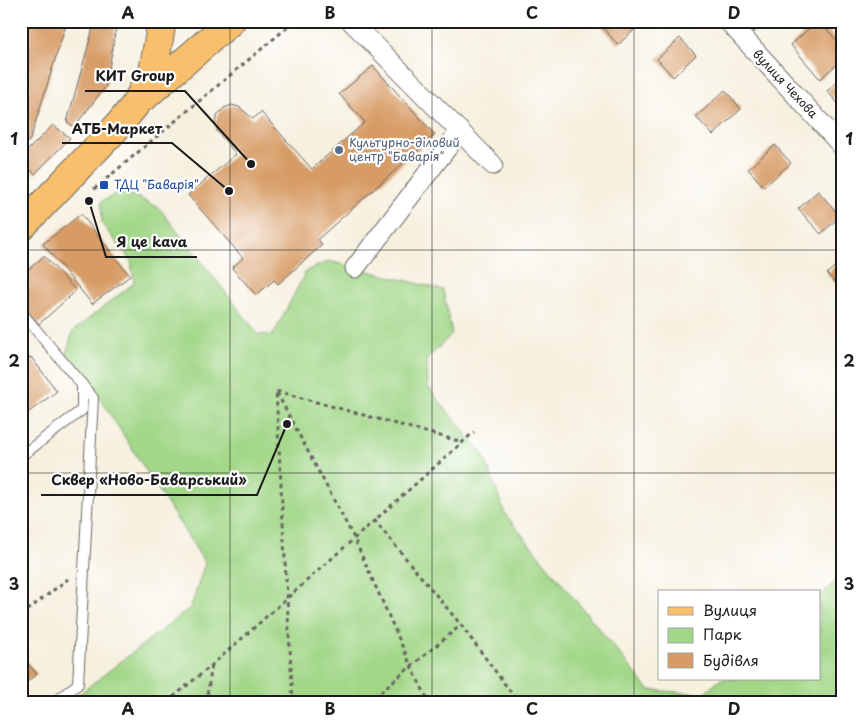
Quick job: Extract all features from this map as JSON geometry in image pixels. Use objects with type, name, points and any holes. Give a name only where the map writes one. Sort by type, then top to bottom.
[{"type":"main road","points":[[135,105],[153,72],[162,21]]},
{"type":"main road","points":[[21,227],[118,126],[135,105],[231,21]]},
{"type":"street","points":[[351,21],[493,165]]},
{"type":"street","name":"вулиця Чехова","points":[[728,21],[842,146]]},
{"type":"street","points":[[355,268],[460,132]]},
{"type":"lane","points":[[21,312],[93,398],[78,684],[55,702]]},
{"type":"lane","points":[[21,456],[82,410],[82,384]]},
{"type":"path","points":[[92,191],[295,21]]},
{"type":"path","points":[[276,391],[462,442]]},
{"type":"path","points":[[276,391],[354,538],[429,702]]},
{"type":"path","points":[[276,391],[293,702]]},
{"type":"path","points":[[167,702],[474,432]]},
{"type":"path","points":[[374,520],[461,625],[518,702]]},
{"type":"path","points":[[21,615],[84,567]]},
{"type":"path","points":[[368,702],[461,625]]},
{"type":"path","points":[[206,702],[212,664]]},
{"type":"green space","points":[[123,190],[159,208],[258,334],[273,335],[306,271],[329,261],[443,290],[452,334],[427,359],[428,387],[484,456],[505,514],[649,690],[703,694],[720,680],[820,680],[820,595],[842,576],[842,702],[69,702],[191,607],[205,563],[96,392],[66,354],[73,331],[134,283],[131,260],[102,224],[101,202]]},
{"type":"building","points":[[21,21],[67,21],[30,140],[21,147]]},
{"type":"building","points":[[95,21],[117,22],[106,86],[74,127],[67,122]]},
{"type":"building","points":[[597,21],[643,21],[618,45]]},
{"type":"building","points":[[744,21],[766,21],[754,32]]},
{"type":"building","points":[[817,21],[842,46],[842,60],[820,79],[791,45]]},
{"type":"building","points":[[680,38],[696,55],[673,77],[657,59]]},
{"type":"building","points":[[373,66],[435,135],[318,239],[322,245],[278,284],[274,280],[256,295],[232,268],[243,258],[188,195],[236,154],[217,131],[215,122],[218,114],[224,108],[232,105],[239,107],[253,119],[261,112],[312,169],[365,122],[339,94]]},
{"type":"building","points":[[842,77],[842,108],[827,91]]},
{"type":"building","points":[[725,90],[741,109],[713,135],[696,117]]},
{"type":"building","points":[[53,125],[70,138],[35,174],[21,162],[21,157]]},
{"type":"building","points":[[775,145],[791,163],[764,187],[748,169]]},
{"type":"building","points":[[818,191],[840,216],[821,234],[798,209]]},
{"type":"building","points":[[81,214],[130,276],[92,304],[43,244]]},
{"type":"building","points":[[44,256],[76,291],[39,324],[21,304],[21,276]]},
{"type":"building","points":[[842,259],[842,290],[827,274]]},
{"type":"building","points":[[31,357],[57,391],[21,418],[21,364]]},
{"type":"building","points":[[21,655],[37,674],[21,686]]},
{"type":"place","name":"Культурно-діловий центр \"Баварія\"","points":[[339,150]]},
{"type":"place","name":"КИТ Group","points":[[251,164]]},
{"type":"place","name":"ТДЦ \"Баварія\"","points":[[104,185]]},
{"type":"place","name":"АТБ-Маркет","points":[[229,191]]},
{"type":"place","name":"Я це kava","points":[[89,201]]},
{"type":"place","name":"Сквер «Ново-Баварський»","points":[[287,424]]}]
